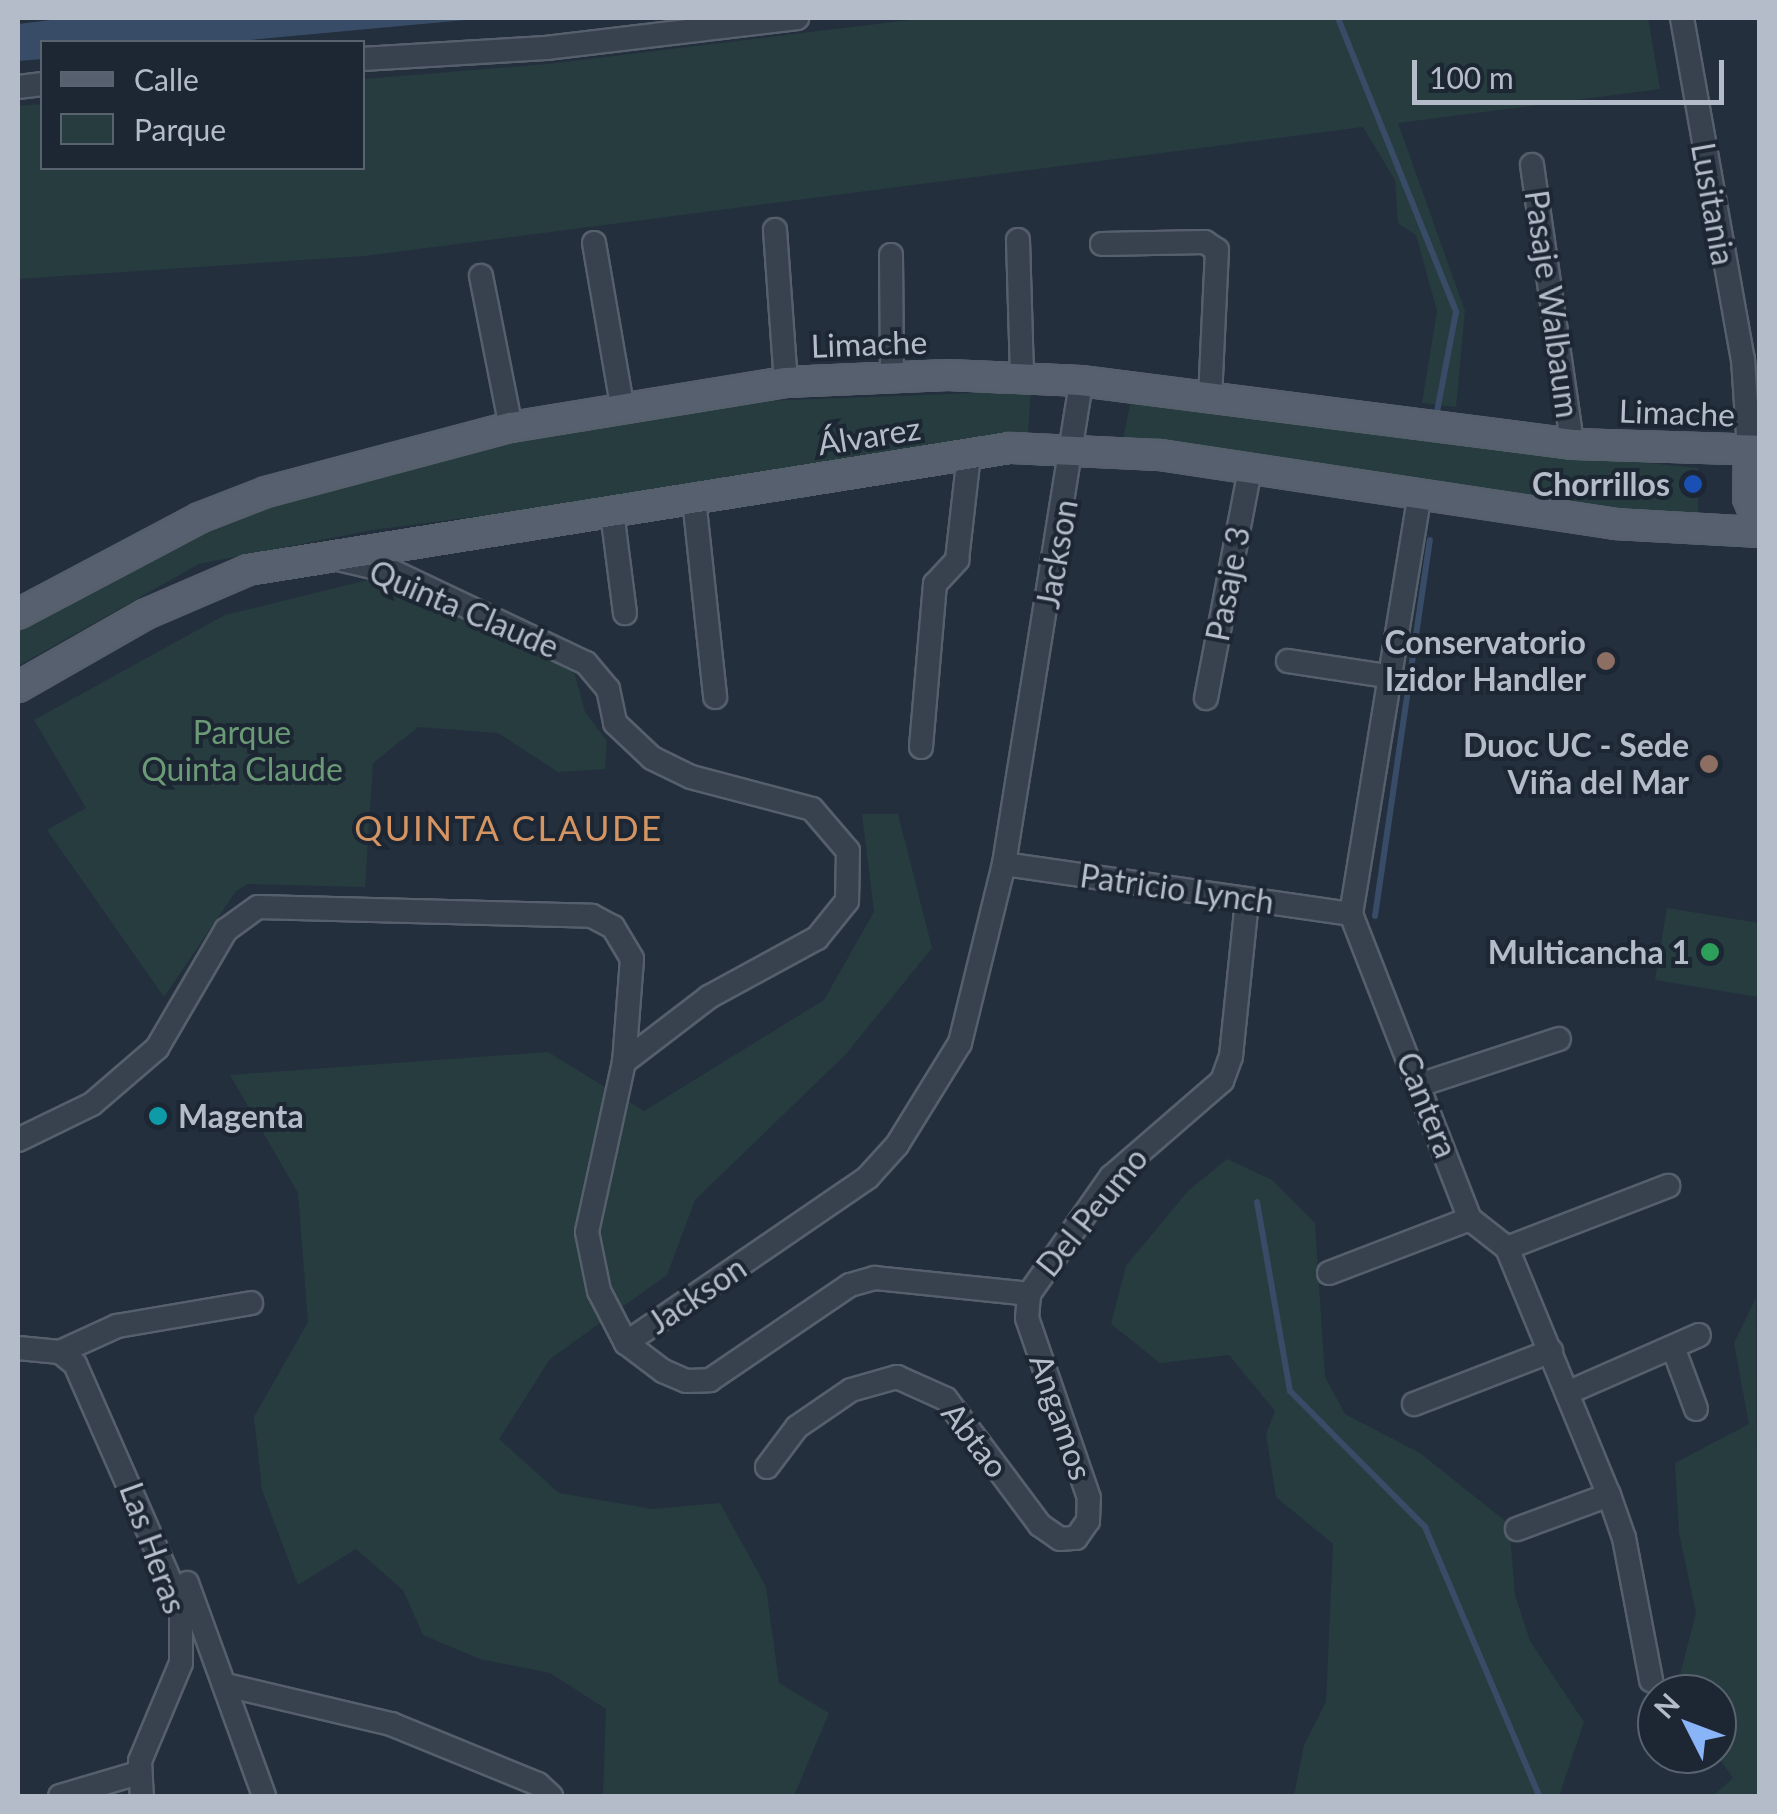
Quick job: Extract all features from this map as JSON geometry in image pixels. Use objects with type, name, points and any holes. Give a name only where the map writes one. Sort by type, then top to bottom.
[{"type":"main road","name":"Limache","points":[[18,614],[199,518],[266,492],[512,427],[622,404],[786,382],[892,377],[1081,381],[1572,444],[1754,450]]},
{"type":"main road","name":"Álvarez","points":[[18,687],[200,588],[325,556],[969,456],[1074,447],[1614,524],[1760,530]]},
{"type":"main road","points":[[1754,450],[1748,498],[1760,530]]},
{"type":"street","points":[[365,59],[546,48],[797,18]]},
{"type":"street","name":"Lusitania","points":[[1682,18],[1742,358],[1754,450]]},
{"type":"street","name":"Pasaje Walbaum","points":[[1532,164],[1572,444]]},
{"type":"street","points":[[775,230],[786,382]]},
{"type":"street","points":[[1018,240],[1022,377]]},
{"type":"street","points":[[1102,244],[1205,242],[1216,250],[1210,396]]},
{"type":"street","points":[[594,244],[622,404]]},
{"type":"street","points":[[891,255],[892,377]]},
{"type":"street","points":[[481,276],[512,427]]},
{"type":"street","name":"Jackson","points":[[18,1140],[92,1104],[157,1048],[226,930],[258,908],[592,916],[613,926],[632,959],[624,1062],[587,1232],[599,1291],[626,1344],[868,1178],[897,1145],[960,1043],[1004,864],[1074,447],[1081,381]]},
{"type":"street","points":[[921,747],[936,584],[957,560],[969,456]]},
{"type":"street","name":"Pasaje 3","points":[[1206,698],[1250,470]]},
{"type":"street","points":[[694,499],[715,696]]},
{"type":"street","name":"Cantera","points":[[1420,499],[1350,914],[1357,943],[1422,1084],[1470,1219]]},
{"type":"street","points":[[612,512],[625,613]]},
{"type":"street","name":"Quinta Claude","points":[[325,556],[394,572],[560,648],[586,663],[608,689],[615,723],[652,758],[691,778],[812,808],[848,851],[847,901],[817,938],[708,996],[624,1062]]},
{"type":"street","points":[[1288,661],[1393,676]]},
{"type":"street","name":"Patricio Lynch","points":[[1004,864],[1350,914]]},
{"type":"street","name":"Del Peumo","points":[[626,1344],[674,1376],[710,1380],[862,1281],[1029,1294],[1111,1178],[1222,1081],[1231,1056],[1247,900]]},
{"type":"street","points":[[1422,1084],[1559,1040]]},
{"type":"street","points":[[1507,1248],[1668,1186]]},
{"type":"street","points":[[1329,1274],[1470,1219],[1507,1248],[1624,1538],[1650,1674]]},
{"type":"street","name":"Angamos","points":[[1029,1294],[1027,1318],[1089,1498],[1088,1521],[1076,1538]]},
{"type":"street","points":[[18,1348],[60,1352],[117,1326],[251,1303]]},
{"type":"street","points":[[1568,1393],[1699,1335]]},
{"type":"street","points":[[1674,1347],[1696,1409]]},
{"type":"street","points":[[1414,1404],[1551,1351]]},
{"type":"street","name":"Las Heras","points":[[60,1352],[91,1390],[171,1560]]},
{"type":"street","name":"Abtao","points":[[767,1467],[797,1428],[851,1390],[898,1378],[946,1400],[1040,1525],[1060,1539],[1076,1538]]},
{"type":"street","name":"Las Heras","points":[[130,1443],[171,1560],[181,1604],[182,1663],[140,1785]]},
{"type":"street","points":[[1517,1529],[1609,1495]]},
{"type":"street","points":[[171,1560],[226,1685],[264,1796]]},
{"type":"street","points":[[226,1685],[391,1724],[538,1784],[551,1796]]},
{"type":"street","points":[[60,1796],[140,1785]]},
{"type":"green space","points":[[926,18],[1648,18],[1660,89],[1398,123],[1465,311],[1456,407],[1422,403],[1437,311],[1416,235],[1398,223],[1395,180],[1363,127],[364,256],[18,279],[18,106],[40,104],[40,170],[365,170],[365,79],[548,64]]},
{"type":"green space","points":[[1031,391],[1028,434],[707,487],[372,530],[199,564],[18,666],[18,629],[173,539],[261,505],[653,405]]},
{"type":"green space","points":[[1131,399],[1438,442],[1698,468],[1698,517],[1428,490],[1123,440]]},
{"type":"green space","name":"Parque Quinta Claude","points":[[368,580],[390,581],[430,607],[504,629],[564,662],[575,675],[585,712],[607,741],[605,769],[558,772],[498,733],[418,727],[373,763],[365,887],[248,884],[236,891],[164,997],[47,830],[86,808],[34,720],[225,615]]},
{"type":"green space","points":[[862,814],[898,814],[932,948],[846,1054],[695,1200],[667,1275],[550,1359],[499,1439],[559,1493],[652,1509],[720,1503],[766,1587],[779,1683],[829,1713],[794,1796],[603,1796],[606,1709],[550,1673],[480,1659],[423,1635],[403,1590],[356,1549],[298,1585],[262,1490],[254,1417],[308,1322],[298,1193],[230,1075],[548,1052],[644,1111],[824,1000],[874,912]]},
{"type":"green space","name":"Multicancha 1","points":[[1667,908],[1759,923],[1758,997],[1655,980]]},
{"type":"green space","points":[[1227,1159],[1272,1180],[1315,1223],[1325,1377],[1345,1414],[1420,1453],[1509,1524],[1515,1595],[1530,1641],[1584,1722],[1559,1796],[1294,1796],[1304,1745],[1326,1702],[1333,1544],[1276,1497],[1266,1434],[1275,1411],[1229,1355],[1160,1363],[1111,1324],[1126,1266],[1188,1191]]},
{"type":"green space","points":[[1756,1298],[1759,1796],[1713,1796],[1733,1778],[1730,1774],[1737,1774],[1737,1674],[1680,1674],[1696,1613],[1679,1533],[1675,1463],[1749,1424],[1734,1343]]},
{"type":"water","points":[[67,18],[487,18],[250,40],[40,40],[40,59],[18,61],[18,24]]},
{"type":"waterway","points":[[1338,18],[1456,312],[1437,412]]},
{"type":"waterway","points":[[1375,916],[1430,540]]},
{"type":"waterway","points":[[1257,1202],[1290,1391],[1425,1527],[1539,1796]]},
{"type":"place","name":"Chorrillos","points":[[1693,484]]},
{"type":"place","name":"Conservatorio Izidor Handler","points":[[1606,661]]},
{"type":"place","name":"Duoc UC - Sede Viña del Mar","points":[[1709,764]]},
{"type":"place","name":"Multicancha 1","points":[[1710,952]]},
{"type":"place","name":"Magenta","points":[[158,1116]]},
{"type":"district","name":"QUINTA CLAUDE","points":[[509,827]]}]
